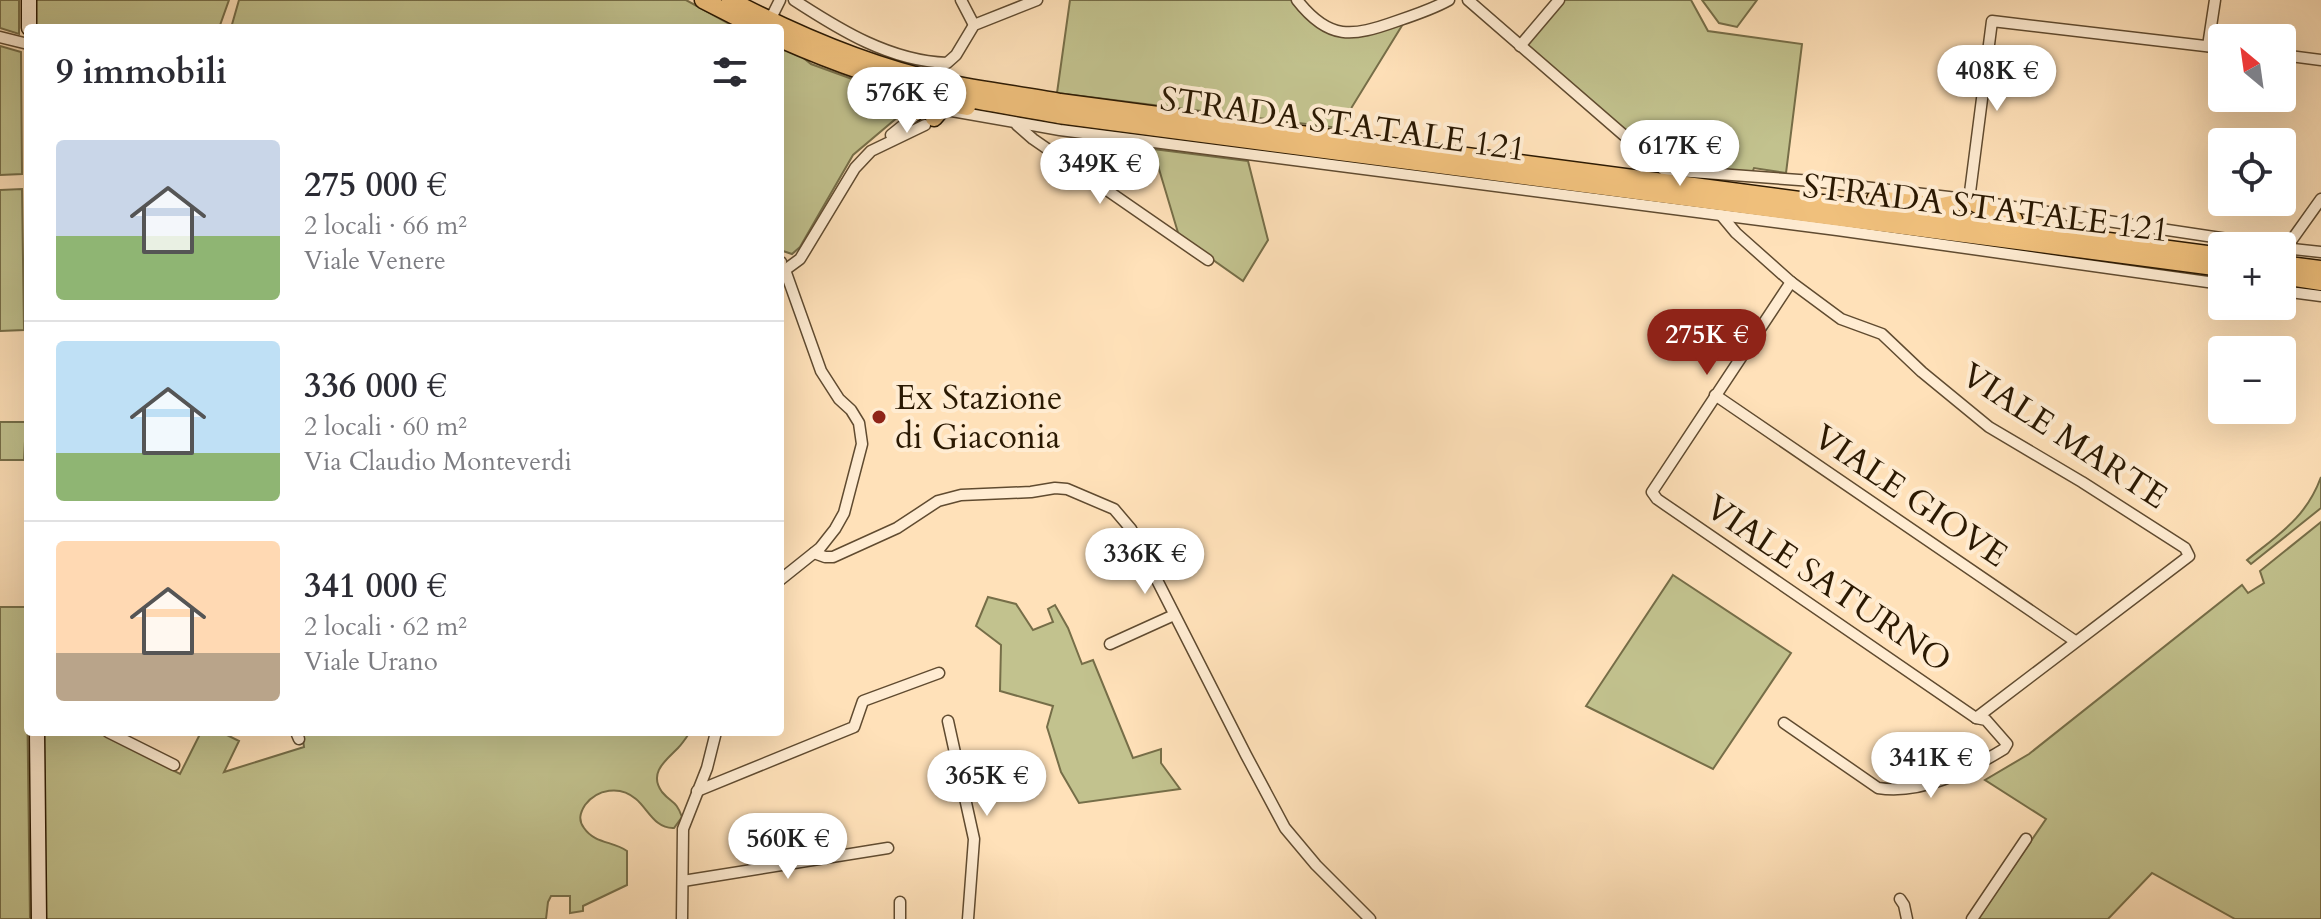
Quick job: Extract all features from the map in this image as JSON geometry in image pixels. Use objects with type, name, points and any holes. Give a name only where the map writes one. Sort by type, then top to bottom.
[{"type":"main road","points":[[703,0],[750,24]]},
{"type":"main road","points":[[730,0],[779,24]]},
{"type":"main road","points":[[784,26],[844,52],[932,109]]},
{"type":"main road","points":[[784,41],[899,83],[932,109]]},
{"type":"main road","points":[[806,51],[836,70],[932,109]]},
{"type":"main road","name":"STRADA STATALE 121","points":[[932,109],[1060,102],[2208,254]]},
{"type":"main road","name":"STRADA STATALE 121","points":[[932,109],[1058,115],[2208,266]]},
{"type":"main road","points":[[1787,199],[1820,193],[1942,206],[1969,200],[1997,216],[2060,227],[2089,238]]},
{"type":"main road","points":[[2296,258],[2321,269]]},
{"type":"main road","points":[[2296,278],[2321,282]]},
{"type":"street","points":[[29,0],[29,24]]},
{"type":"street","points":[[773,14],[780,0]]},
{"type":"street","points":[[794,0],[861,40],[923,60],[947,63],[956,55],[974,25],[1037,0]]},
{"type":"street","points":[[961,0],[974,25]]},
{"type":"street","points":[[1297,0],[1310,16],[1326,27],[1354,33],[1368,31],[1449,0]]},
{"type":"street","points":[[1468,0],[1664,170],[1813,181],[1969,200],[2208,236]]},
{"type":"street","points":[[1520,46],[1559,0]]},
{"type":"street","points":[[2211,24],[2215,0]]},
{"type":"street","points":[[1969,200],[1992,21],[2208,46]]},
{"type":"street","points":[[0,37],[24,43]]},
{"type":"street","points":[[2296,57],[2321,60]]},
{"type":"street","points":[[784,263],[800,259],[855,168],[871,151],[932,109],[1015,123],[2208,282]]},
{"type":"street","points":[[1015,123],[1033,139],[1208,260]]},
{"type":"street","points":[[2296,235],[2321,199]]},
{"type":"street","name":"VIALE MARTE","points":[[1721,215],[1736,233],[1791,282],[1841,319],[1882,334],[1922,372],[1989,427],[2185,548],[2189,556],[2075,641]]},
{"type":"street","points":[[2296,253],[2321,252]]},
{"type":"street","points":[[784,269],[821,371],[861,427],[862,444],[844,513],[835,529],[814,553],[784,575]]},
{"type":"street","points":[[1715,395],[1791,282]]},
{"type":"street","points":[[2296,293],[2321,296]]},
{"type":"street","name":"VIALE SATURNO","points":[[1715,395],[1652,492],[1657,499],[1976,718],[1986,720],[2007,744],[2004,749],[1956,774],[1916,787],[1892,790],[1878,788],[1784,723]]},
{"type":"street","name":"VIALE GIOVE","points":[[1715,395],[2075,641]]},
{"type":"street","points":[[814,553],[833,557],[897,528],[947,498],[1055,488],[1067,489],[1114,509],[1131,529],[1285,828],[1316,865],[1370,919]]},
{"type":"street","points":[[1110,644],[1174,615]]},
{"type":"street","points":[[1976,718],[2075,641]]},
{"type":"street","points":[[697,791],[854,727],[863,701],[939,673]]},
{"type":"street","points":[[948,721],[974,839],[968,919]]},
{"type":"street","points":[[37,736],[39,919]]},
{"type":"street","points":[[116,736],[174,765]]},
{"type":"street","points":[[682,919],[683,829],[707,768],[715,736]]},
{"type":"street","points":[[1972,919],[2026,839]]},
{"type":"street","points":[[683,881],[888,848]]},
{"type":"street","points":[[1900,899],[1907,919]]},
{"type":"street","points":[[900,902],[900,919]]},
{"type":"green space","points":[[0,0],[19,0],[19,34],[0,28]]},
{"type":"green space","points":[[35,0],[229,0],[220,24],[35,24]]},
{"type":"green space","points":[[239,0],[686,0],[730,24],[232,24]]},
{"type":"green space","points":[[1070,0],[1291,0],[1315,25],[1341,36],[1370,34],[1403,24],[1339,128],[1057,93]]},
{"type":"green space","points":[[1564,0],[1691,0],[1708,31],[1802,44],[1786,173],[1754,168],[1752,173],[1667,166],[1527,47],[1528,41]]},
{"type":"green space","points":[[1702,0],[1757,0],[1737,27],[1719,23]]},
{"type":"green space","points":[[0,46],[21,52],[22,174],[0,175]]},
{"type":"green space","points":[[784,48],[796,52],[811,64],[877,88],[905,111],[853,155],[800,247],[792,254],[784,251]]},
{"type":"green space","points":[[1153,149],[1248,161],[1268,240],[1243,281],[1179,236]]},
{"type":"green space","points":[[22,189],[24,330],[0,331],[0,190]]},
{"type":"green space","points":[[0,422],[24,422],[24,460],[0,460]]},
{"type":"green space","points":[[2321,477],[2321,508],[2251,564],[2247,560],[2281,533],[2308,504]]},
{"type":"green space","points":[[2321,522],[2321,919],[2235,919],[2152,873],[2108,919],[1978,919],[2046,819],[1985,780],[2029,754],[2242,585],[2248,593],[2264,583],[2260,571]]},
{"type":"green space","points":[[1673,575],[1791,653],[1713,769],[1586,706]]},
{"type":"green space","points":[[988,597],[1016,604],[1033,630],[1053,622],[1048,609],[1055,605],[1082,664],[1093,660],[1133,758],[1161,749],[1161,763],[1180,789],[1079,803],[1061,772],[1047,727],[1053,706],[1000,691],[1001,645],[976,626]]},
{"type":"green space","points":[[0,607],[24,607],[24,736],[28,736],[30,919],[0,919]]},
{"type":"green space","points":[[43,736],[107,736],[180,774],[199,736],[229,736],[239,741],[224,772],[304,747],[303,736],[687,736],[660,767],[657,779],[662,792],[676,805],[682,817],[674,828],[657,822],[636,799],[623,792],[602,792],[585,805],[580,819],[588,833],[627,851],[627,885],[583,906],[583,911],[570,913],[570,896],[551,896],[546,919],[45,919]]},
{"type":"place","name":"Ex Stazione di Giaconia","points":[[879,417]]}]
